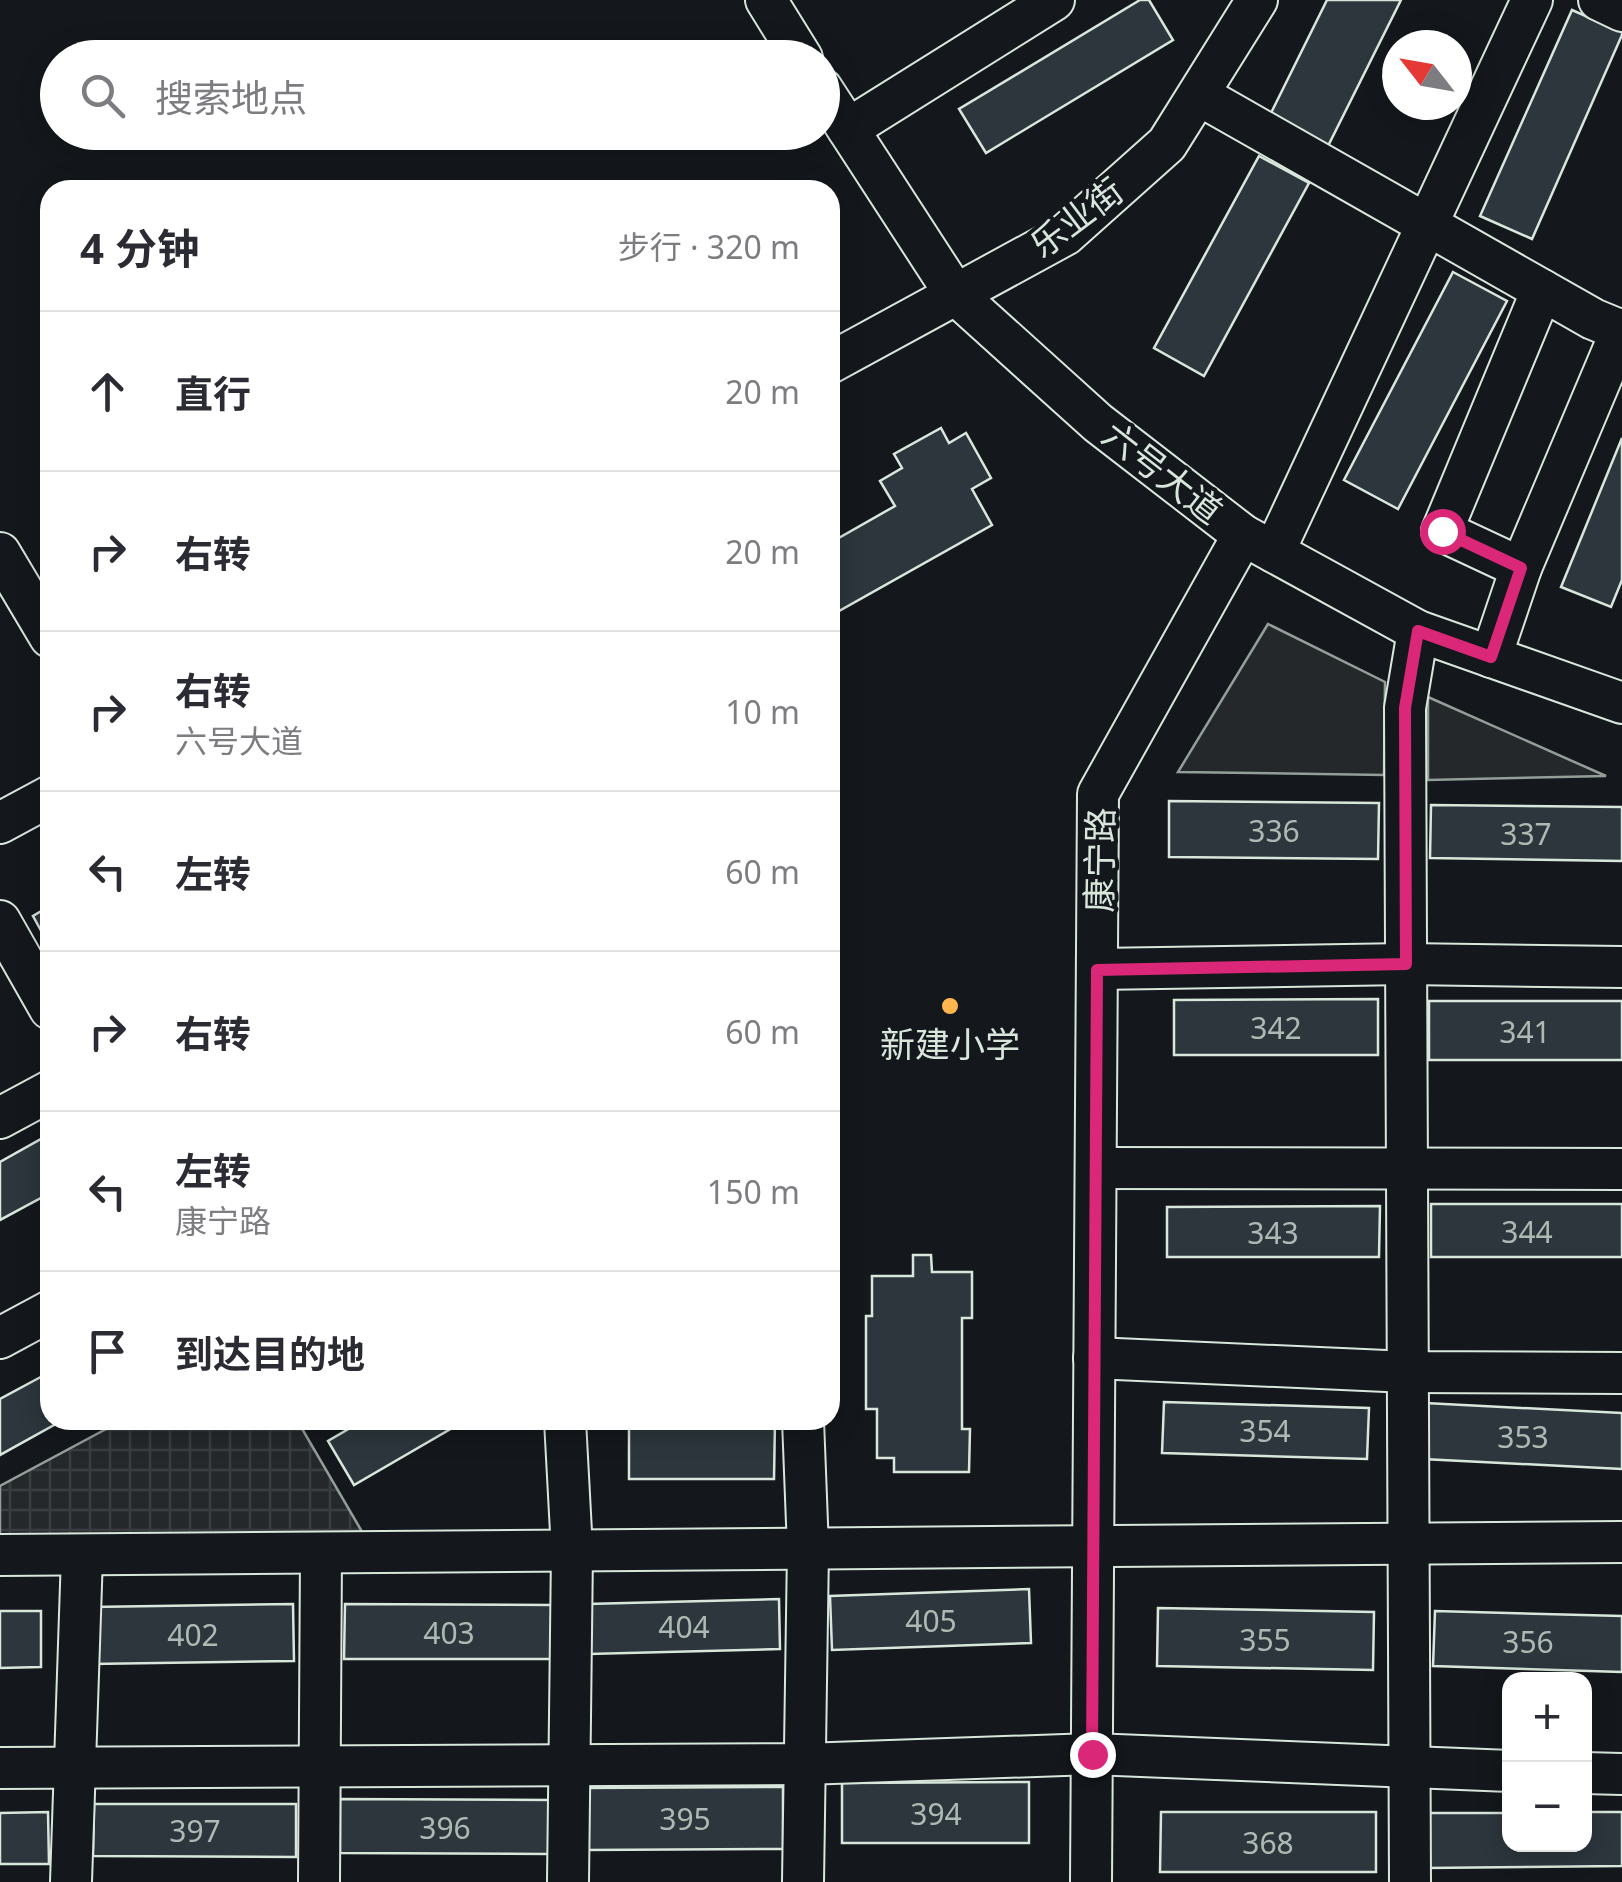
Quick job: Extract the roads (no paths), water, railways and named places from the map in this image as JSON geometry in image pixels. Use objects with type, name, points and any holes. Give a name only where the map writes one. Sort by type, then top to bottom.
[{"type":"street","points":[[766,0],[791,40]]},
{"type":"street","points":[[848,129],[1054,0]]},
{"type":"street","name":"乐业街","points":[[840,357],[1065,236],[1167,144],[1257,0]]},
{"type":"street","name":"康宁路","points":[[1091,1882],[1098,794],[1258,543],[1427,226],[1532,0]]},
{"type":"street","points":[[1599,0],[1622,11]]},
{"type":"street","points":[[1199,95],[1593,320],[1622,330],[1521,568],[1491,657]]},
{"type":"street","name":"六号大道","points":[[840,117],[955,294],[1098,423],[1258,543],[1418,631],[1622,703]]},
{"type":"street","points":[[1521,568],[1442,531],[1542,290]]},
{"type":"street","points":[[1,558],[40,620]]},
{"type":"street","points":[[1410,1882],[1405,708],[1418,631]]},
{"type":"street","points":[[0,824],[40,802]]},
{"type":"street","points":[[0,920],[40,992]]},
{"type":"street","points":[[1097,970],[1406,964],[1622,966]]},
{"type":"street","points":[[0,1118],[40,1096]]},
{"type":"street","points":[[1096,1168],[1622,1169]]},
{"type":"street","points":[[0,1338],[40,1316]]},
{"type":"street","points":[[1094,1358],[1408,1372],[1622,1373]]},
{"type":"street","points":[[566,1430],[572,1550],[568,1882]]},
{"type":"street","points":[[803,1430],[808,1549],[803,1882]]},
{"type":"street","points":[[0,1555],[1622,1542]]},
{"type":"street","points":[[319,1882],[321,1553]]},
{"type":"street","points":[[71,1882],[82,1554]]},
{"type":"street","points":[[0,1768],[804,1764],[1092,1754],[1502,1770]]},
{"type":"street","points":[[1592,1773],[1622,1774]]},
{"type":"place","name":"新建小学","points":[[950,1006]]}]
